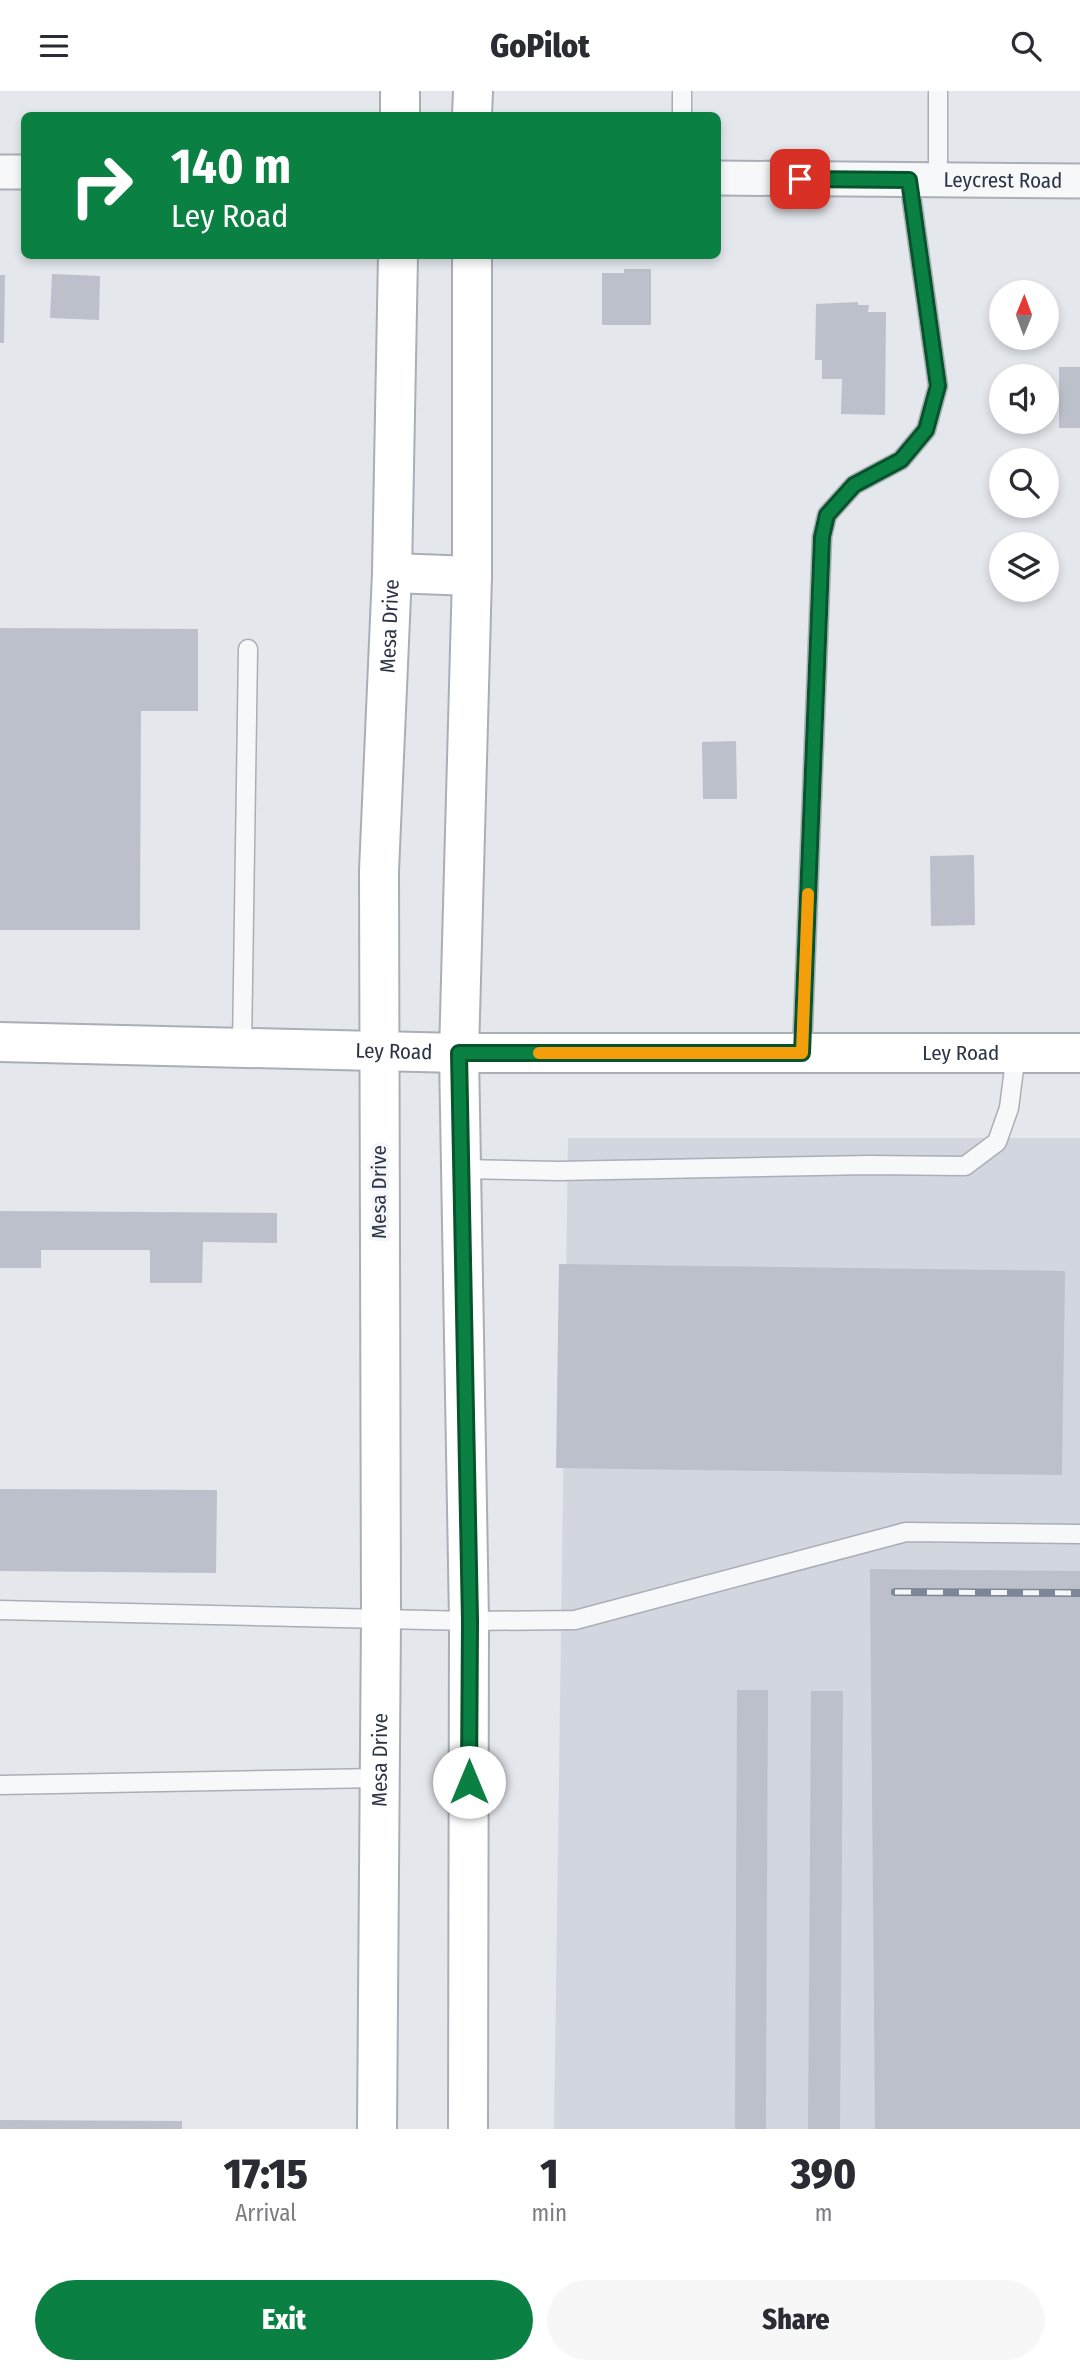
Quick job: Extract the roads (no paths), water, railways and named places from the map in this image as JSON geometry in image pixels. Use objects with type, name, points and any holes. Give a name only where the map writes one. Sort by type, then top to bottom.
[{"type":"main road","points":[[400,91],[400,112]]},
{"type":"main road","points":[[472,91],[472,112]]},
{"type":"main road","name":"Mesa Drive","points":[[377,2129],[381,1618],[379,871],[392,573],[398,259]]},
{"type":"main road","points":[[468,2129],[470,1621],[459,1053],[472,576],[472,259]]},
{"type":"main road","points":[[392,573],[472,576]]},
{"type":"main road","name":"Ley Road","points":[[0,1042],[459,1053],[1080,1053]]},
{"type":"street","points":[[0,172],[21,172]]},
{"type":"street","name":"Leycrest Road","points":[[721,178],[1080,181]]},
{"type":"lane","points":[[682,91],[682,112]]},
{"type":"lane","points":[[802,1053],[822,537],[827,515],[854,485],[901,460],[926,430],[938,386],[923,180],[939,91]]},
{"type":"lane","points":[[242,1047],[248,649]]},
{"type":"lane","points":[[461,1169],[558,1171],[869,1165],[965,1166],[997,1142],[1009,1108],[1016,1053]]},
{"type":"lane","points":[[0,1610],[470,1621],[575,1620],[906,1532],[1080,1534]]},
{"type":"lane","points":[[0,1785],[378,1778]]},
{"type":"railway","points":[[895,1592],[1080,1593]]}]
